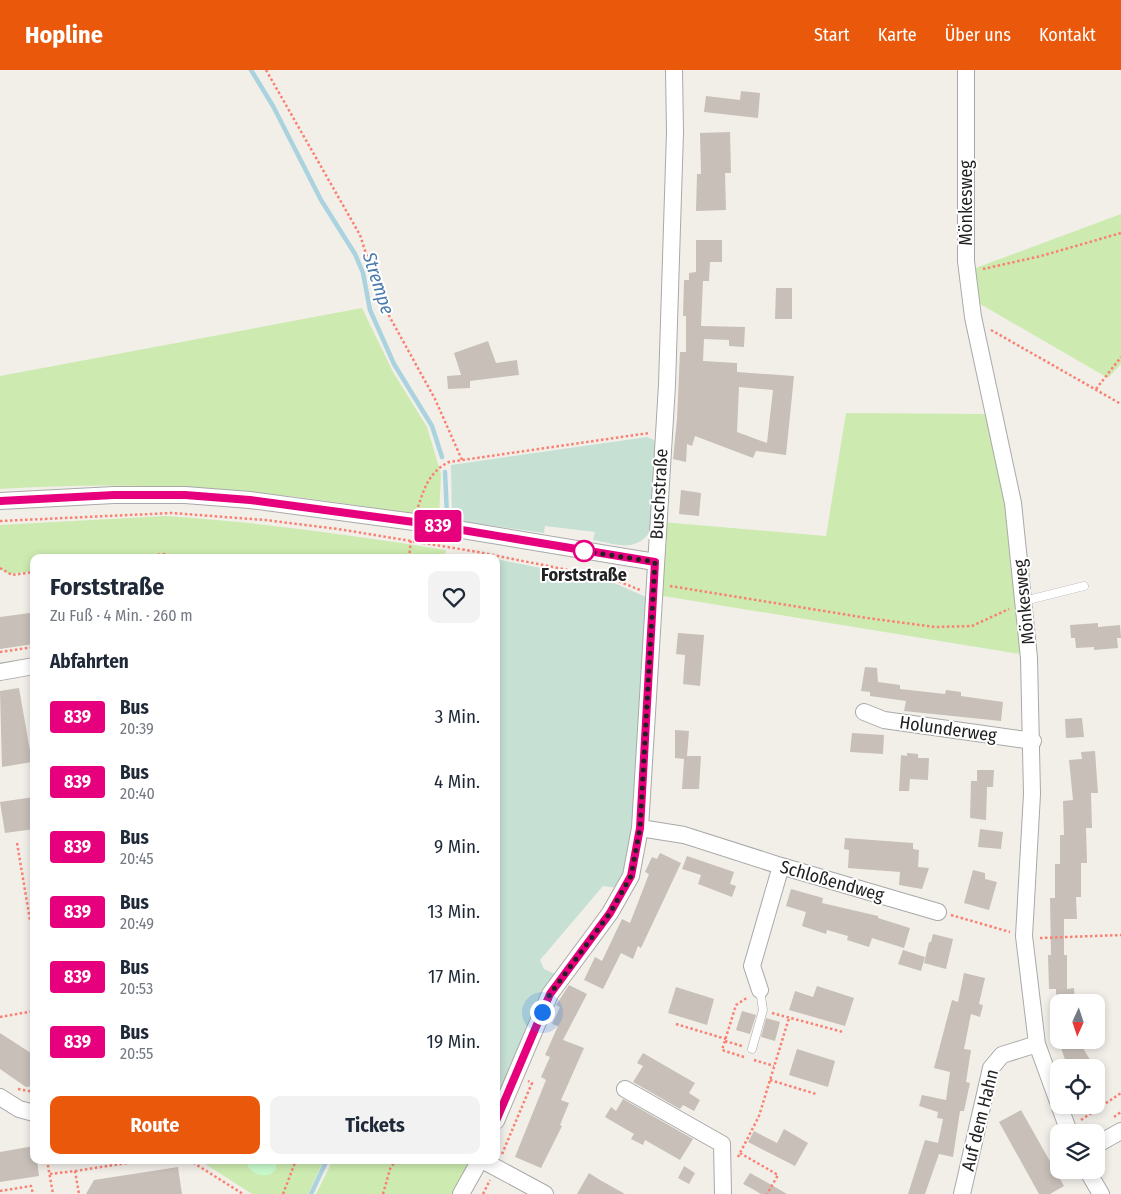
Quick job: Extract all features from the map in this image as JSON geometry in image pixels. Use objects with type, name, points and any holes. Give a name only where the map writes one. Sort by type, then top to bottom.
[{"type":"street","name":"Buschstraße","points":[[500,1112],[550,994],[610,913],[631,876],[640,828],[663,431],[675,132],[674,70]]},
{"type":"street","name":"Mönkesweg","points":[[966,70],[964,226],[967,270],[975,326],[1013,503],[1029,658],[1033,741],[1024,936],[1037,1044],[1073,1124]]},
{"type":"street","points":[[0,501],[114,495],[185,495],[314,507],[655,562]]},
{"type":"street","points":[[0,672],[30,667]]},
{"type":"street","name":"Holunderweg","points":[[864,712],[884,720],[1033,741]]},
{"type":"street","name":"Schloßendweg","points":[[640,828],[684,835],[781,866],[938,912]]},
{"type":"street","points":[[760,990],[752,966],[781,866]]},
{"type":"street","name":"Auf dem Hahn","points":[[962,1194],[991,1068],[1002,1055],[1037,1044]]},
{"type":"street","points":[[625,1089],[722,1144],[723,1194]]},
{"type":"street","points":[[0,1097],[19,1109],[30,1111]]},
{"type":"street","points":[[1105,1140],[1121,1131]]},
{"type":"street","points":[[461,1194],[479,1164]]},
{"type":"street","points":[[489,1164],[545,1194]]},
{"type":"street","points":[[1092,1179],[1101,1194]]},
{"type":"lane","points":[[1024,601],[1084,586]]},
{"type":"lane","points":[[752,1049],[763,1010],[760,990]]},
{"type":"path","points":[[266,70],[360,234],[382,303],[435,399],[462,460]]},
{"type":"path","points":[[967,270],[1010,264],[1121,233]]},
{"type":"path","points":[[975,326],[986,327],[1121,404]]},
{"type":"path","points":[[1095,389],[1106,378],[1121,357]]},
{"type":"path","points":[[409,554],[414,522],[430,476],[441,466],[462,460],[663,431]]},
{"type":"path","points":[[0,522],[149,514],[187,514],[265,520],[411,540],[484,554]]},
{"type":"path","points":[[500,557],[613,579],[645,592],[673,585],[867,618],[935,627],[972,626],[1024,601]]},
{"type":"path","points":[[0,568],[12,575],[30,573]]},
{"type":"path","points":[[0,652],[30,648]]},
{"type":"path","points":[[17,843],[30,920]]},
{"type":"path","points":[[938,912],[1032,938],[1121,935]]},
{"type":"path","points":[[676,1024],[726,1039],[736,1005],[760,990]]},
{"type":"path","points":[[763,1010],[843,1032]]},
{"type":"path","points":[[0,1016],[30,1012]]},
{"type":"path","points":[[723,1166],[733,1165],[759,1116],[789,1018]]},
{"type":"path","points":[[725,1041],[752,1049]]},
{"type":"path","points":[[770,1080],[816,1094]]},
{"type":"path","points":[[1078,1124],[1121,1093]]},
{"type":"path","points":[[740,1153],[778,1175],[767,1194]]},
{"type":"path","points":[[48,1164],[53,1194]]},
{"type":"path","points":[[50,1174],[121,1164]]},
{"type":"path","points":[[195,1164],[243,1194]]},
{"type":"path","points":[[283,1194],[294,1164]]},
{"type":"path","points":[[383,1194],[390,1169],[393,1164]]},
{"type":"path","points":[[75,1171],[79,1194]]},
{"type":"path","points":[[483,1194],[493,1174]]},
{"type":"path","points":[[0,1191],[31,1186],[33,1194]]},
{"type":"green space","points":[[1121,214],[1121,364],[1108,378],[975,301],[973,269]]},
{"type":"green space","points":[[362,308],[393,372],[427,427],[441,474],[439,519],[319,500],[200,488],[120,485],[0,489],[0,376]]},
{"type":"green space","points":[[846,413],[990,414],[1014,511],[1026,655],[657,595],[662,522],[826,536]]},
{"type":"green space","points":[[647,437],[654,440],[656,446],[650,532],[638,543],[617,545],[593,540],[595,532],[545,526],[544,533],[452,520],[451,465]]},
{"type":"green space","points":[[165,516],[306,530],[446,550],[445,554],[30,554],[30,571],[9,574],[0,569],[0,525]]},
{"type":"green space","points":[[500,560],[612,582],[646,597],[631,846],[618,888],[603,886],[540,960],[544,969],[555,974],[500,1094]]},
{"type":"green space","points":[[205,1164],[322,1164],[308,1194],[252,1194]]},
{"type":"green space","points":[[248,1164],[277,1164],[276,1169],[272,1173],[265,1175],[259,1175],[248,1167]]},
{"type":"green space","points":[[331,1164],[470,1164],[455,1194],[316,1194]]},
{"type":"building","points":[[741,91],[760,93],[758,118],[704,112],[706,96],[740,100]]},
{"type":"building","points":[[730,132],[731,173],[725,173],[726,210],[696,211],[697,174],[701,174],[700,133]]},
{"type":"building","points":[[696,240],[722,240],[722,262],[710,262],[709,281],[703,281],[701,326],[745,327],[744,347],[729,346],[729,340],[704,339],[703,361],[737,363],[737,372],[794,376],[786,455],[756,451],[753,458],[695,436],[692,446],[687,444],[686,462],[673,459],[680,352],[686,352],[686,316],[683,316],[684,280],[689,280],[689,273],[696,272]],"holes":[[[739,387],[773,390],[767,443],[737,432]]]},
{"type":"building","points":[[776,288],[792,288],[792,319],[775,319]]},
{"type":"building","points":[[488,341],[496,363],[517,360],[519,375],[470,381],[470,388],[448,389],[447,376],[461,375],[454,353]]},
{"type":"building","points":[[681,490],[701,493],[699,516],[679,514]]},
{"type":"building","points":[[30,613],[30,645],[0,649],[0,617]]},
{"type":"building","points":[[1098,623],[1098,627],[1120,625],[1121,638],[1117,638],[1118,648],[1094,650],[1094,647],[1076,648],[1075,638],[1071,638],[1070,625]]},
{"type":"building","points":[[678,633],[704,635],[700,686],[683,684],[685,655],[676,654]]},
{"type":"building","points":[[865,667],[877,668],[878,682],[900,685],[900,689],[945,694],[946,690],[961,692],[961,696],[1003,702],[1001,721],[904,711],[906,701],[870,696],[870,692],[861,691]]},
{"type":"building","points":[[19,688],[30,751],[30,762],[2,767],[0,691]]},
{"type":"building","points":[[1082,718],[1084,737],[1066,738],[1065,719]]},
{"type":"building","points":[[675,730],[689,731],[687,756],[701,756],[699,789],[682,789],[684,759],[675,758]]},
{"type":"building","points":[[852,733],[884,735],[883,754],[850,752]]},
{"type":"building","points":[[1095,751],[1098,793],[1091,793],[1092,828],[1086,828],[1087,863],[1081,863],[1081,897],[1076,897],[1077,919],[1064,919],[1064,955],[1067,955],[1067,989],[1074,988],[1074,994],[1056,994],[1056,989],[1049,989],[1048,955],[1051,955],[1050,898],[1055,898],[1055,864],[1060,864],[1060,835],[1064,835],[1063,801],[1073,800],[1069,760],[1082,759],[1081,752]]},
{"type":"building","points":[[907,753],[918,754],[918,758],[929,758],[928,780],[910,779],[909,791],[899,791],[901,755],[907,756]]},
{"type":"building","points":[[977,770],[994,770],[993,787],[987,787],[986,820],[970,818],[971,781],[977,781]]},
{"type":"building","points":[[30,798],[30,830],[5,833],[0,802]]},
{"type":"building","points":[[980,829],[1003,832],[1001,849],[978,847]]},
{"type":"building","points":[[845,838],[913,843],[913,849],[919,850],[918,867],[929,868],[922,889],[899,885],[900,872],[848,868],[849,850],[844,849]]},
{"type":"building","points":[[660,853],[681,863],[641,948],[638,946],[633,959],[621,953],[603,989],[584,980],[595,957],[602,961],[622,919],[630,923],[649,874],[645,872],[652,857],[657,859]]},
{"type":"building","points":[[687,856],[734,872],[730,884],[736,886],[732,897],[698,884],[701,875],[682,869]]},
{"type":"building","points":[[973,870],[985,873],[985,879],[997,882],[989,910],[964,903]]},
{"type":"building","points":[[791,889],[823,898],[822,903],[878,916],[878,918],[910,928],[904,948],[872,938],[869,947],[847,940],[848,936],[827,930],[826,934],[802,926],[806,912],[786,906]]},
{"type":"building","points":[[933,934],[953,939],[946,969],[924,963]]},
{"type":"building","points":[[903,950],[925,957],[921,971],[898,964]]},
{"type":"building","points":[[964,973],[985,978],[979,1004],[983,1005],[980,1017],[971,1014],[964,1049],[971,1050],[966,1082],[970,1083],[964,1111],[960,1111],[953,1157],[939,1154],[925,1194],[908,1194],[925,1140],[938,1143],[943,1119],[937,1118],[938,1112],[919,1106],[922,1095],[946,1100],[950,1072],[934,1068],[952,1000],[958,1002]]},
{"type":"building","points":[[569,985],[587,994],[563,1040],[584,1048],[561,1100],[569,1103],[560,1125],[562,1126],[541,1168],[515,1157],[546,1080],[541,1077],[550,1057],[545,1055],[558,1026],[552,1024],[560,1007],[556,1005]]},
{"type":"building","points":[[817,986],[854,998],[845,1026],[789,1010],[795,991],[813,997]]},
{"type":"building","points":[[676,987],[714,999],[707,1025],[668,1013]]},
{"type":"building","points":[[742,1011],[756,1015],[750,1034],[736,1030]]},
{"type":"building","points":[[766,1018],[780,1022],[775,1041],[761,1037]]},
{"type":"building","points":[[0,1033],[30,1052],[30,1086],[26,1087],[0,1069]]},
{"type":"building","points":[[797,1049],[835,1061],[828,1087],[789,1075]]},
{"type":"building","points":[[1061,1049],[1083,1049],[1090,1059],[1065,1059]]},
{"type":"building","points":[[643,1053],[695,1083],[689,1093],[700,1100],[694,1111],[683,1105],[680,1109],[633,1082],[643,1066],[637,1063]]},
{"type":"building","points":[[623,1099],[693,1139],[680,1160],[645,1140],[643,1145],[631,1139],[634,1134],[605,1117],[611,1107],[616,1111]]},
{"type":"building","points":[[1021,1110],[1050,1161],[1050,1179],[1060,1179],[1064,1186],[1050,1194],[1039,1194],[999,1122]]},
{"type":"building","points":[[784,1129],[808,1143],[795,1166],[748,1142],[754,1131],[777,1143]]},
{"type":"building","points":[[30,1147],[30,1164],[38,1164],[39,1176],[0,1182],[0,1152]]},
{"type":"building","points":[[684,1166],[695,1173],[689,1184],[678,1178]]},
{"type":"building","points":[[178,1167],[182,1194],[86,1194],[94,1180]]},
{"type":"building","points":[[589,1173],[600,1180],[625,1194],[577,1194]]},
{"type":"building","points":[[750,1173],[787,1194],[761,1194],[743,1184]]},
{"type":"waterway","name":"Strempe","points":[[251,70],[273,106],[321,200],[355,254],[363,273],[370,310],[394,364],[432,426],[442,457]]},
{"type":"waterway","name":"Strempe","points":[[445,472],[447,515]]},
{"type":"waterway","name":"Strempe","points":[[311,1194],[325,1164]]},
{"type":"bus line","name":"839","points":[[0,501],[114,495],[185,495],[250,500],[314,507],[414,522],[655,562],[640,828],[631,876],[610,913],[550,994],[500,1112]]},
{"type":"place","name":"Forststraße","points":[[584,551]]},
{"type":"route","points":[[542,1012],[550,994],[610,913],[631,876],[640,828],[655,562],[584,551]]}]
